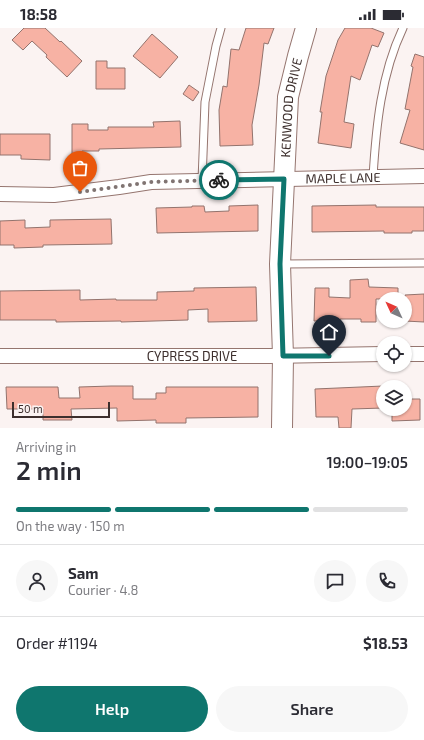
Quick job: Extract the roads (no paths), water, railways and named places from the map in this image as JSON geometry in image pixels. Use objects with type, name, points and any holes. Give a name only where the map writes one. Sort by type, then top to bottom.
[{"type":"street","name":"KENWOOD DRIVE","points":[[282,428],[283,356],[280,264],[288,97],[306,28]]},
{"type":"street","name":"MAPLE LANE","points":[[0,194],[54,195],[151,182],[424,176]]},
{"type":"street","name":"CYPRESS DRIVE","points":[[0,356],[283,356],[376,354]]},
{"type":"street","points":[[412,354],[424,354]]},
{"type":"lane","points":[[202,180],[205,102],[221,28]]},
{"type":"lane","points":[[373,177],[375,134],[387,71],[397,40],[403,28]]},
{"type":"lane","points":[[280,264],[424,263]]}]
